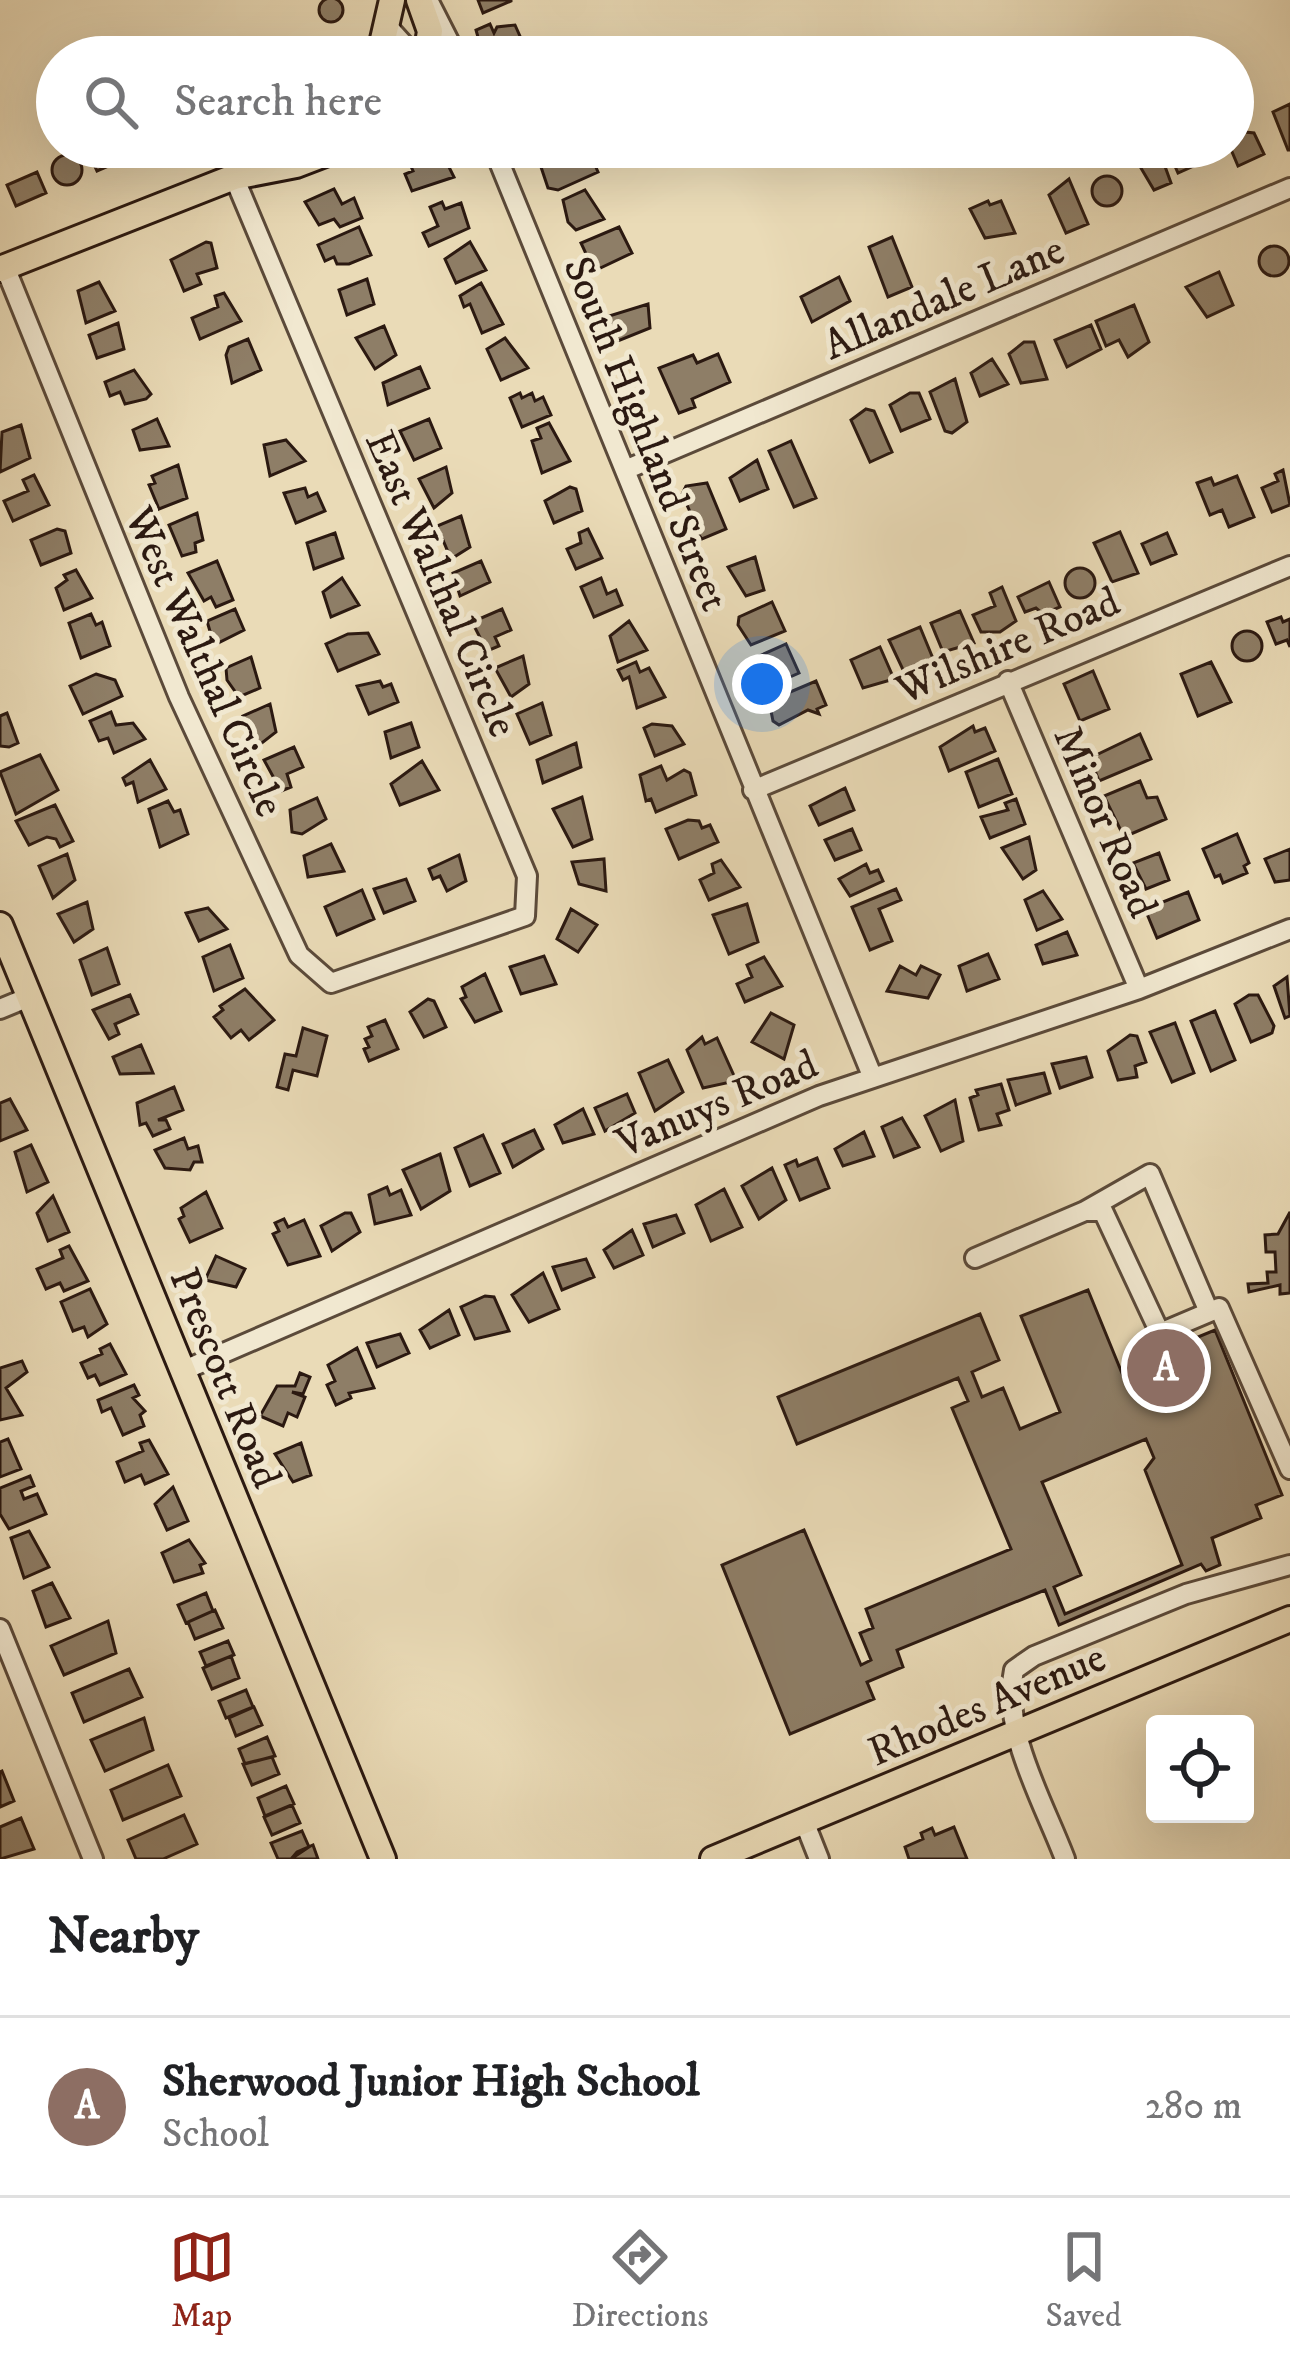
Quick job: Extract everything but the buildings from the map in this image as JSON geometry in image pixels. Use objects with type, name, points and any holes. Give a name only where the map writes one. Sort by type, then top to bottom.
[{"type":"main road","points":[[385,36],[392,0]]},
{"type":"main road","points":[[424,0],[429,36]]},
{"type":"main road","points":[[234,177],[247,168]]},
{"type":"main road","points":[[3,268],[234,177],[280,168]]},
{"type":"main road","name":"Prescott Road","points":[[0,925],[383,1859]]},
{"type":"main road","name":"Rhodes Avenue","points":[[712,1859],[1290,1619]]},
{"type":"street","points":[[424,0],[445,36]]},
{"type":"street","points":[[388,27],[396,36]]},
{"type":"street","name":"South Highland Street","points":[[503,168],[873,1078]]},
{"type":"street","name":"East Walthal Circle","points":[[234,177],[527,876],[525,916],[418,955]]},
{"type":"street","name":"Allandale Lane","points":[[625,470],[1290,188]]},
{"type":"street","name":"West Walthal Circle","points":[[3,268],[179,697],[298,955],[331,983],[418,955]]},
{"type":"street","name":"Wilshire Road","points":[[753,790],[1290,566]]},
{"type":"street","name":"Minor Road","points":[[1008,681],[1139,989]]},
{"type":"street","name":"Vanuys Road","points":[[182,1371],[819,1096],[1139,989],[1290,929]]},
{"type":"street","points":[[0,1009],[29,997]]},
{"type":"street","points":[[975,1258],[1085,1211],[1150,1174],[1209,1312]]},
{"type":"street","points":[[1085,1211],[1103,1211],[1112,1221],[1160,1333],[1220,1308],[1290,1468]]},
{"type":"street","points":[[1065,1859],[1017,1731],[1009,1695],[1014,1670],[1034,1656],[1186,1594],[1290,1565]]},
{"type":"street","points":[[0,1629],[94,1859]]},
{"type":"street","points":[[804,1821],[819,1859]]},
{"type":"place","name":"Sherwood Junior High School","points":[[1166,1368]]}]
